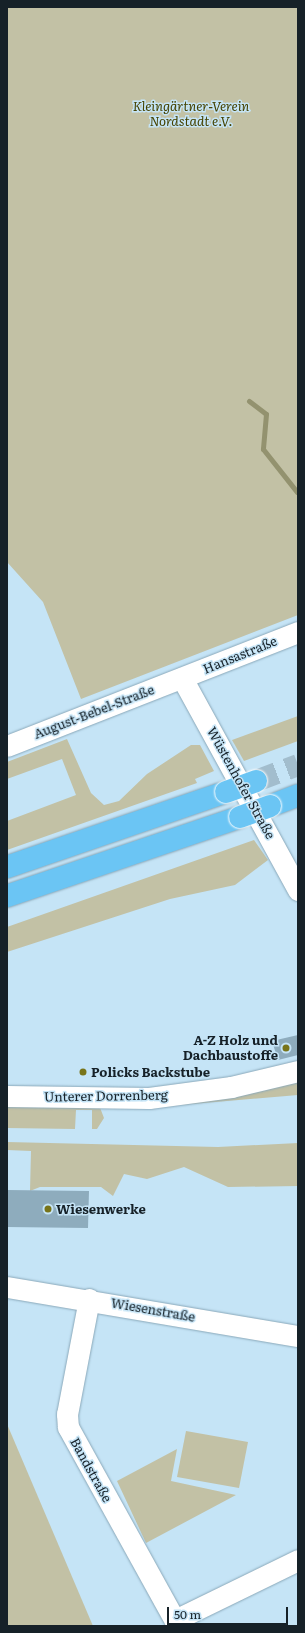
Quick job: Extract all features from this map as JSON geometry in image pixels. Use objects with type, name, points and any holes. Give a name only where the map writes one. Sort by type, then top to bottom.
[{"type":"highway","points":[[7,867],[256,781]]},
{"type":"highway","points":[[7,896],[240,817],[298,795]]},
{"type":"street","name":"Hansastraße","points":[[182,678],[298,632]]},
{"type":"street","name":"August-Bebel-Straße","points":[[7,746],[182,678]]},
{"type":"street","name":"Wüstenhofer Straße","points":[[182,678],[298,890]]},
{"type":"street","name":"Unterer Dorrenberg","points":[[7,1096],[149,1098],[231,1087],[298,1071]]},
{"type":"street","name":"Wiesenstraße","points":[[7,1287],[89,1299],[298,1336]]},
{"type":"street","name":"Bandstraße","points":[[89,1299],[67,1414],[68,1427],[177,1623]]},
{"type":"street","points":[[177,1623],[298,1560]]},
{"type":"green space","name":"Kleingärtner-Verein Nordstadt e.V.","points":[[7,7],[298,7],[298,615],[81,699],[43,602],[7,562]]},
{"type":"green space","points":[[298,716],[298,741],[244,761],[232,740]]},
{"type":"green space","points":[[67,739],[91,793],[104,805],[119,801],[147,774],[191,745],[200,745],[214,771],[195,779],[197,783],[7,850],[7,821],[76,795],[62,759],[7,779],[7,762]]},
{"type":"green space","points":[[254,840],[268,860],[235,885],[170,899],[7,952],[7,927]]},
{"type":"green space","points":[[298,1076],[298,1095],[134,1109],[134,1104]]},
{"type":"green space","points":[[7,1102],[99,1105],[104,1118],[97,1129],[92,1129],[92,1110],[76,1110],[75,1129],[7,1128]]},
{"type":"green space","points":[[7,1142],[218,1147],[298,1143],[298,1186],[228,1187],[184,1167],[147,1179],[124,1174],[113,1196],[101,1187],[40,1187],[30,1191],[31,1151],[7,1150]]},
{"type":"green space","points":[[7,1424],[93,1626],[7,1626]]},
{"type":"green space","points":[[186,1431],[248,1442],[239,1488],[177,1477]]},
{"type":"green space","points":[[177,1449],[171,1481],[236,1495],[146,1543],[117,1481]]},
{"type":"building","name":"A-Z Holz und Dachbaustoffe","points":[[298,1035],[298,1055],[278,1060],[272,1041]]},
{"type":"building","name":"Wiesenwerke","points":[[7,1190],[89,1191],[88,1228],[7,1227]]},
{"type":"waterway","points":[[249,401],[266,414],[263,449],[297,492]]},
{"type":"tunnel","points":[[256,781],[298,765]]},
{"type":"place","name":"A-Z Holz und Dachbaustoffe","points":[[286,1048]]},
{"type":"place","name":"Policks Backstube","points":[[83,1072]]},
{"type":"place","name":"Wiesenwerke","points":[[48,1209]]}]
